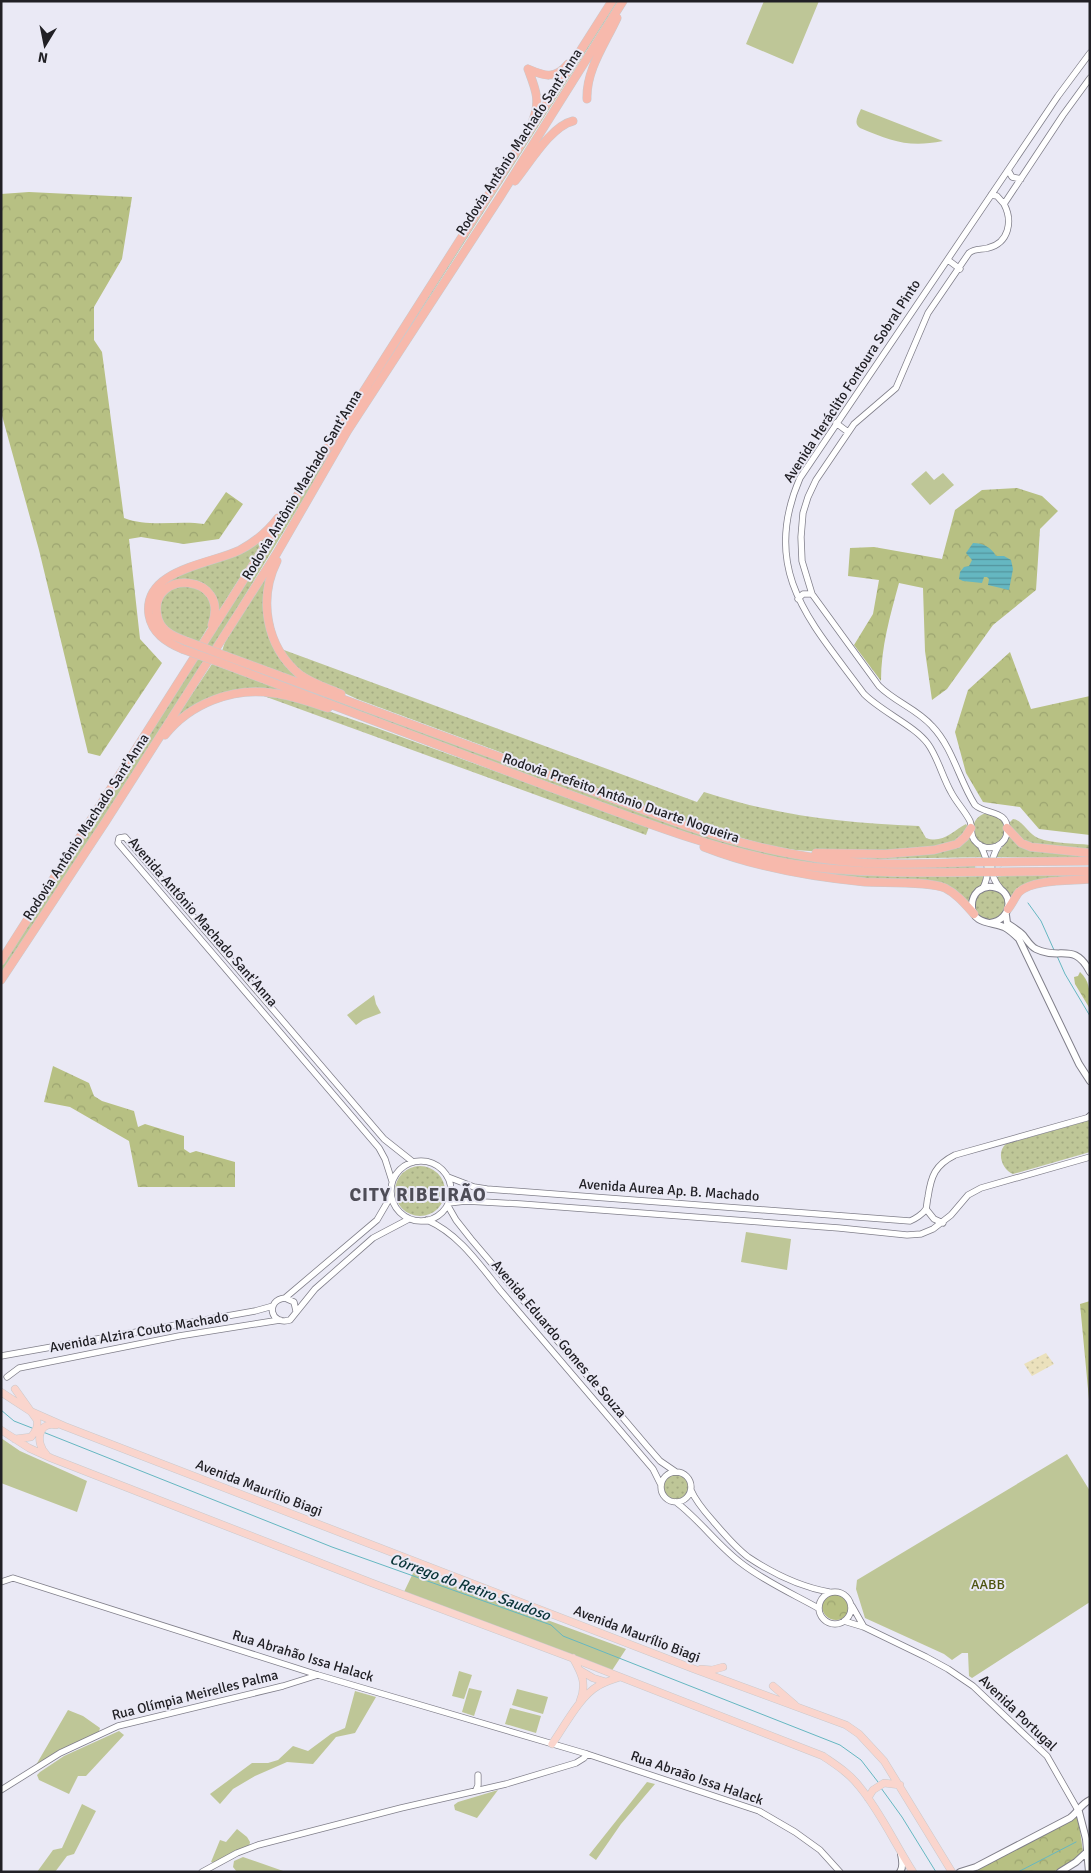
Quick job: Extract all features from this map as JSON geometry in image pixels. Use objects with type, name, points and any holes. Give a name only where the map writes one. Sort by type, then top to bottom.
[{"type":"highway","name":"Rodovia Antônio Machado Sant'Anna","points":[[2,959],[612,1]]},
{"type":"highway","name":"Rodovia Antônio Machado Sant'Anna","points":[[1,980],[277,553],[357,416],[500,197],[624,1]]},
{"type":"highway","points":[[587,99],[586,86],[624,1]]},
{"type":"highway","points":[[528,134],[536,112],[538,96],[528,69],[543,76],[563,71],[586,42]]},
{"type":"highway","points":[[500,197],[556,130],[566,123],[573,121]]},
{"type":"highway","name":"Rodovia Prefeito Antônio Duarte Nogueira","points":[[299,491],[274,523],[254,541],[226,556],[177,571],[164,580],[156,589],[149,606],[151,623],[161,637],[182,649],[652,824],[732,851],[818,868],[882,872],[1090,871]]},
{"type":"highway","points":[[308,497],[268,582],[266,606],[273,636],[284,657],[304,678],[402,721]]},
{"type":"highway","name":"Rodovia Prefeito Antônio Duarte Nogueira","points":[[206,640],[214,617],[213,600],[208,592],[201,586],[184,582],[172,585],[164,590],[159,598],[156,610],[159,623],[164,630],[173,636],[684,825],[760,848],[812,858],[864,863],[1090,861]]},
{"type":"highway","points":[[131,781],[166,734],[184,716],[207,702],[244,693],[273,693],[296,698],[449,749]]},
{"type":"highway","points":[[652,824],[714,851],[790,871],[864,882],[939,886],[958,896],[974,914]]},
{"type":"highway","points":[[760,848],[823,854],[916,852],[952,847],[965,837],[971,827]]},
{"type":"highway","points":[[1007,828],[1021,843],[1031,847],[1090,853]]},
{"type":"highway","points":[[1007,911],[1018,893],[1027,887],[1090,879]]},
{"type":"main road","points":[[1090,972],[1084,961],[1079,957],[1072,954],[1048,952],[1033,947],[1007,923],[1008,899],[1002,891],[993,887],[983,888],[975,894],[972,904],[974,914],[981,921],[1004,928],[1019,939],[1079,1064],[1090,1081]]},
{"type":"main road","points":[[990,923],[1000,921],[1007,911]]},
{"type":"main road","points":[[15,1389],[40,1426],[35,1438]]},
{"type":"main road","name":"Avenida Maurílio Biagi","points":[[1,1392],[30,1411],[64,1426],[846,1726],[858,1734],[884,1761],[952,1872]]},
{"type":"main road","points":[[40,1426],[51,1424],[64,1426]]},
{"type":"main road","points":[[1,1430],[50,1458],[823,1756],[850,1776],[868,1798],[912,1872]]},
{"type":"main road","points":[[14,1439],[35,1438]]},
{"type":"main road","points":[[35,1438],[41,1449],[50,1458]]},
{"type":"main road","points":[[572,1658],[580,1670],[584,1687],[578,1706]]},
{"type":"main road","points":[[694,1669],[712,1670],[723,1667]]},
{"type":"main road","points":[[580,1670],[592,1678],[606,1682]]},
{"type":"main road","points":[[552,1744],[578,1706],[592,1690],[620,1677]]},
{"type":"main road","points":[[773,1686],[801,1709]]},
{"type":"main road","points":[[868,1798],[873,1790],[884,1783],[900,1785]]},
{"type":"main road","points":[[960,1872],[976,1867],[1070,1818],[1079,1812],[1082,1804],[1090,1800]]},
{"type":"main road","name":"Avenida Portugal","points":[[1079,1812],[1088,1851],[1088,1871]]},
{"type":"main road","points":[[924,1824],[933,1829]]},
{"type":"main road","points":[[1063,1870],[1088,1851]]},
{"type":"main road","points":[[900,1852],[902,1861],[902,1870],[900,1872]]},
{"type":"main road","points":[[1063,1870],[1081,1866],[1088,1871]]},
{"type":"street","name":"Avenida Heráclito Fontoura Sobral Pinto","points":[[983,888],[987,880],[986,856],[980,845],[973,838],[970,820],[951,793],[927,743],[872,703],[808,617],[798,599],[791,583],[784,549],[789,508],[800,478],[836,423],[1058,96],[1090,53]]},
{"type":"street","points":[[991,195],[997,196],[1004,204],[1090,78]]},
{"type":"street","points":[[1008,170],[1012,177],[1021,179]]},
{"type":"street","name":"Avenida Heráclito Fontoura Sobral Pinto","points":[[1004,204],[1009,219],[1004,239],[992,247],[973,250],[928,313],[896,388],[854,424],[816,480],[803,514],[801,537],[802,561],[812,594],[879,686],[885,692],[920,714],[938,732],[952,756],[973,802],[978,808],[987,812],[997,813],[1001,816],[1007,828]]},
{"type":"street","points":[[948,260],[960,269]]},
{"type":"street","points":[[836,423],[848,432]]},
{"type":"street","points":[[798,599],[803,594],[812,594]]},
{"type":"street","points":[[1002,891],[993,878],[993,856],[1005,838],[1007,828]]},
{"type":"street","name":"Avenida Antônio Machado Sant'Anna","points":[[392,1181],[385,1159],[379,1148],[118,843],[119,838],[125,837],[141,855],[384,1139],[413,1162]]},
{"type":"street","points":[[980,845],[989,848],[999,845]]},
{"type":"street","points":[[134,861],[141,855]]},
{"type":"street","points":[[200,938],[208,932]]},
{"type":"street","points":[[292,1045],[298,1039]]},
{"type":"street","points":[[355,1119],[362,1114]]},
{"type":"street","points":[[1090,1117],[954,1155],[936,1168],[930,1183],[926,1209],[934,1219],[943,1223],[968,1195],[981,1188],[1090,1157]]},
{"type":"street","points":[[391,1196],[377,1220],[285,1298],[277,1300],[273,1306],[273,1313],[280,1320],[290,1320],[315,1289],[378,1234],[409,1219],[427,1220],[438,1217],[448,1205],[452,1190],[448,1177],[433,1162],[420,1160],[403,1166],[392,1181],[391,1196],[394,1205],[400,1213],[409,1219]]},
{"type":"street","name":"Avenida Aurea Ap. B. Machado","points":[[448,1177],[474,1187],[522,1192],[891,1220],[910,1221],[926,1209]]},
{"type":"street","points":[[521,1204],[522,1192]]},
{"type":"street","name":"Avenida Aurea Ap. B. Machado","points":[[448,1205],[466,1200],[839,1228],[907,1235],[922,1234],[934,1230],[943,1223]]},
{"type":"street","points":[[646,1213],[647,1202]]},
{"type":"street","name":"Avenida Eduardo Gomes de Souza","points":[[448,1205],[456,1220],[660,1461],[676,1472]]},
{"type":"street","points":[[786,1212],[786,1225]]},
{"type":"street","points":[[839,1216],[839,1228]]},
{"type":"street","name":"Avenida Eduardo Gomes de Souza","points":[[427,1220],[442,1226],[452,1234],[482,1267],[630,1440],[653,1469],[661,1485]]},
{"type":"street","points":[[341,1249],[349,1258]]},
{"type":"street","points":[[482,1267],[490,1261]]},
{"type":"street","points":[[285,1298],[294,1302],[296,1311]]},
{"type":"street","name":"Avenida Alzira Couto Machado","points":[[1,1356],[255,1311],[273,1306]]},
{"type":"street","name":"Avenida Alzira Couto Machado","points":[[7,1378],[16,1369],[29,1366],[178,1336],[280,1320]]},
{"type":"street","points":[[176,1325],[178,1336]]},
{"type":"street","points":[[545,1341],[552,1334]]},
{"type":"street","points":[[83,1342],[85,1355]]},
{"type":"street","points":[[27,1352],[29,1366]]},
{"type":"street","points":[[630,1440],[638,1434]]},
{"type":"street","points":[[818,1608],[742,1564],[721,1546],[688,1511],[676,1502],[671,1501],[664,1494],[661,1485],[666,1475],[676,1472],[686,1475],[689,1478],[691,1490],[704,1510],[727,1538],[748,1556],[774,1572],[811,1589],[829,1592],[837,1591],[847,1596],[864,1627]]},
{"type":"street","points":[[676,1502],[688,1496],[691,1490]]},
{"type":"street","points":[[742,1564],[748,1556]]},
{"type":"street","name":"Rua Abrahão Issa Halack","points":[[1,1582],[13,1578],[318,1674],[586,1754]]},
{"type":"street","points":[[829,1592],[820,1600],[818,1608],[821,1617],[829,1623],[844,1621],[850,1613],[851,1604]]},
{"type":"street","name":"Avenida Portugal","points":[[844,1621],[864,1627],[948,1669],[973,1686],[1047,1756],[1079,1812]]},
{"type":"street","name":"Rua Olímpia Meirelles Palma","points":[[1,1790],[60,1753],[118,1726],[282,1686],[318,1674]]},
{"type":"street","points":[[202,1872],[237,1853],[258,1845],[506,1784],[576,1763],[584,1758],[586,1754]]},
{"type":"street","name":"Rua Abraão Issa Halack","points":[[586,1754],[759,1811],[795,1832],[820,1850],[840,1872]]},
{"type":"street","points":[[476,1790],[478,1776]]},
{"type":"green space","points":[[614,1],[618,1],[355,414],[213,648],[205,645]]},
{"type":"green space","points":[[764,1],[819,1],[793,64],[746,44]]},
{"type":"green space","points":[[861,109],[943,141],[920,144],[900,142],[871,133],[860,128],[857,124]]},
{"type":"green space","points":[[29,192],[132,197],[122,259],[94,307],[94,340],[102,352],[124,518],[144,523],[204,524],[226,492],[243,504],[219,539],[184,544],[141,537],[129,539],[140,639],[162,663],[100,756],[88,753],[39,550],[1,412],[1,194]]},
{"type":"green space","points":[[926,471],[934,480],[943,473],[954,485],[930,505],[911,484]]},
{"type":"green space","points":[[1017,488],[1042,496],[1058,511],[1040,529],[1036,590],[993,625],[947,689],[932,700],[925,651],[923,588],[899,583],[884,644],[881,681],[854,645],[873,614],[879,580],[848,576],[850,548],[874,547],[942,559],[955,510],[982,490]]},
{"type":"green space","points":[[270,530],[217,614],[210,590],[200,582],[187,581],[162,590],[156,620],[195,648],[194,650],[174,642],[157,629],[152,614],[152,607],[161,587],[173,577],[217,561]]},
{"type":"green space","points":[[267,574],[265,588],[280,654],[320,687],[222,651],[225,642]]},
{"type":"green space","points":[[176,585],[201,588],[212,603],[211,622],[199,642],[172,632],[166,627],[162,618],[160,613],[161,598]]},
{"type":"green space","points":[[284,650],[697,802],[704,792],[784,813],[863,823],[919,826],[926,838],[932,839],[947,836],[966,824],[968,827],[966,833],[949,845],[902,850],[824,852],[766,845],[691,823],[357,699],[302,673],[282,651]]},
{"type":"green space","points":[[1010,652],[1031,709],[1090,696],[1090,835],[1039,829],[1020,807],[983,802],[966,773],[955,732],[968,690]]},
{"type":"green space","points":[[224,658],[690,831],[795,857],[975,865],[975,868],[839,867],[793,861],[732,847],[644,818],[389,724],[222,661]]},
{"type":"green space","points":[[197,659],[205,661],[1,976],[1,966]]},
{"type":"green space","points":[[212,664],[301,697],[229,693],[172,724]]},
{"type":"green space","points":[[269,694],[305,703],[374,727],[649,827],[646,835],[261,695]]},
{"type":"green space","points":[[989,813],[995,814],[1000,818],[1004,823],[1004,835],[1000,840],[995,844],[989,845],[983,844],[978,840],[974,835],[973,829],[974,823],[978,818],[983,814]]},
{"type":"green space","points":[[1013,819],[1020,822],[1038,838],[1090,845],[1090,850],[1024,843],[1010,826],[1009,823]]},
{"type":"green space","points":[[969,835],[984,857],[851,858],[940,852]]},
{"type":"green space","points":[[1009,835],[1014,840],[1090,855],[1090,857],[995,857]]},
{"type":"green space","points":[[790,868],[839,874],[911,877],[984,876],[984,883],[970,906],[949,887],[864,880],[810,873]]},
{"type":"green space","points":[[1090,875],[1090,877],[1035,882],[1010,901],[996,878],[999,876]]},
{"type":"green space","points":[[990,889],[996,890],[1001,894],[1005,899],[1005,911],[1001,916],[996,920],[990,921],[984,920],[979,916],[975,911],[974,905],[975,899],[979,894],[984,890]]},
{"type":"green space","points":[[1080,972],[1088,984],[1090,1009],[1075,984],[1074,977],[1078,976]]},
{"type":"green space","points":[[374,995],[381,1013],[356,1025],[347,1015]]},
{"type":"green space","points":[[53,1066],[89,1083],[94,1096],[102,1101],[134,1111],[138,1127],[145,1124],[184,1136],[184,1149],[190,1153],[196,1151],[235,1162],[235,1187],[138,1187],[129,1141],[70,1107],[44,1102]]},
{"type":"green space","points":[[1090,1120],[1090,1152],[1013,1174],[1003,1165],[1001,1152],[1006,1144]]},
{"type":"green space","points":[[415,1166],[425,1166],[438,1173],[445,1186],[445,1196],[438,1209],[425,1216],[415,1216],[406,1212],[399,1205],[395,1196],[395,1186],[399,1177],[406,1170]]},
{"type":"green space","points":[[746,1232],[791,1239],[787,1270],[741,1262]]},
{"type":"green space","points":[[1090,1301],[1090,1410],[1080,1304]]},
{"type":"green space","points":[[1,1438],[20,1451],[87,1481],[77,1512],[1,1483]]},
{"type":"green space","name":"AABB","points":[[1067,1454],[1090,1491],[1090,1602],[972,1678],[969,1676],[968,1653],[962,1653],[952,1660],[944,1654],[865,1618],[856,1589],[857,1580]]},
{"type":"green space","points":[[676,1474],[685,1478],[689,1487],[685,1496],[676,1500],[667,1496],[663,1487],[667,1478]]},
{"type":"green space","points":[[414,1571],[626,1649],[611,1672],[404,1592]]},
{"type":"green space","points":[[836,1592],[846,1596],[850,1606],[846,1616],[836,1620],[826,1616],[822,1606],[826,1596]]},
{"type":"green space","points":[[459,1671],[472,1675],[464,1699],[452,1696]]},
{"type":"green space","points":[[469,1688],[482,1691],[474,1716],[462,1712]]},
{"type":"green space","points":[[517,1689],[548,1697],[543,1714],[512,1705]]},
{"type":"green space","points":[[355,1691],[376,1697],[355,1733],[336,1737],[313,1764],[287,1762],[255,1776],[233,1789],[220,1804],[210,1794],[252,1763],[268,1763],[278,1760],[293,1746],[308,1751],[331,1734],[345,1728]]},
{"type":"green space","points":[[510,1708],[541,1716],[536,1733],[505,1724]]},
{"type":"green space","points":[[68,1710],[83,1716],[100,1728],[98,1735],[36,1765]]},
{"type":"green space","points":[[119,1731],[124,1735],[86,1776],[78,1776],[69,1794],[39,1780],[37,1775],[40,1772],[64,1756]]},
{"type":"green space","points":[[647,1782],[655,1784],[621,1824],[596,1860],[589,1855]]},
{"type":"green space","points":[[498,1790],[477,1818],[455,1810],[454,1805],[458,1802]]},
{"type":"green space","points":[[82,1804],[96,1811],[74,1854],[67,1856],[55,1872],[37,1872],[53,1850],[62,1848]]},
{"type":"green space","points":[[1078,1816],[1083,1852],[1067,1865],[1053,1872],[973,1872]]},
{"type":"green space","points":[[237,1829],[247,1837],[250,1842],[249,1847],[214,1863],[211,1862],[220,1840],[226,1842]]},
{"type":"green space","points":[[243,1857],[286,1872],[237,1872],[233,1867],[234,1861]]},
{"type":"sand","points":[[1046,1353],[1054,1364],[1032,1376],[1024,1364]]},
{"type":"water","points":[[973,543],[989,548],[996,556],[1004,556],[1011,560],[1013,569],[1009,590],[988,585],[989,579],[987,577],[984,577],[982,583],[959,579],[960,572],[964,567],[969,566],[972,560],[966,553]]},
{"type":"waterway","points":[[1028,903],[1041,921],[1054,950]]},
{"type":"waterway","points":[[1057,956],[1065,974],[1090,1016]]},
{"type":"waterway","name":"Córrego do Retiro Saudoso","points":[[1,1410],[14,1421],[32,1428]]},
{"type":"waterway","name":"Córrego do Retiro Saudoso","points":[[43,1432],[332,1547],[551,1625],[563,1636],[840,1745],[861,1760],[878,1782]]},
{"type":"waterway","name":"Córrego do Retiro Saudoso","points":[[881,1788],[902,1817],[936,1872]]},
{"type":"waterway","points":[[1018,1872],[1076,1842]]},
{"type":"district","name":"CITY RIBEIRÃO","points":[[418,1195]]}]
